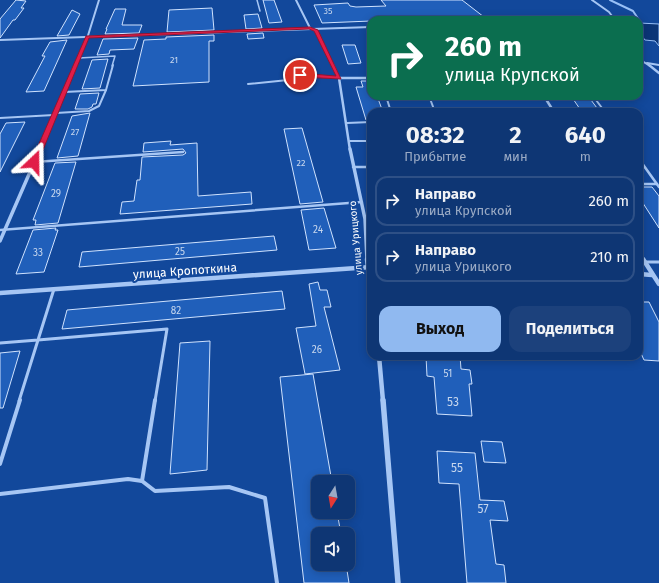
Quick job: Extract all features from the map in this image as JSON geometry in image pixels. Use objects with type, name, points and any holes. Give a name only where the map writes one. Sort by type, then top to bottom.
[{"type":"street","points":[[0,241],[88,37],[99,0]]},
{"type":"street","name":"улица Урицкого","points":[[296,0],[310,28],[316,30],[339,78],[353,167],[362,202],[367,244]]},
{"type":"street","points":[[592,0],[609,12],[612,16]]},
{"type":"street","points":[[0,40],[367,27]]},
{"type":"street","points":[[643,61],[659,74]]},
{"type":"street","points":[[647,63],[659,65]]},
{"type":"street","points":[[339,78],[367,78]]},
{"type":"street","points":[[643,259],[659,284]]},
{"type":"street","name":"улица Кропоткина","points":[[0,293],[367,268]]},
{"type":"street","points":[[643,274],[652,275]]},
{"type":"street","points":[[380,360],[398,583]]},
{"type":"lane","points":[[257,0],[260,10]]},
{"type":"lane","points":[[0,118],[90,111],[99,106],[106,90],[115,56],[79,58]]},
{"type":"lane","points":[[248,84],[288,80],[300,75],[339,78]]},
{"type":"lane","points":[[64,92],[106,90]]},
{"type":"lane","points":[[347,123],[367,122]]},
{"type":"lane","points":[[350,141],[367,141]]},
{"type":"lane","points":[[34,162],[183,152]]},
{"type":"lane","points":[[643,164],[658,185]]},
{"type":"lane","points":[[353,167],[367,167]]},
{"type":"lane","points":[[643,184],[658,185]]},
{"type":"lane","points":[[0,230],[362,202]]},
{"type":"lane","points":[[645,262],[659,262]]},
{"type":"lane","points":[[0,464],[54,290]]},
{"type":"lane","points":[[0,343],[167,329],[142,481]]},
{"type":"lane","points":[[0,494],[128,479],[142,481],[155,491],[229,487],[265,498],[277,583]]},
{"type":"water","points":[[643,23],[659,24],[659,46],[655,41],[645,40],[643,37]]},
{"type":"building","points":[[16,0],[26,1],[21,8],[24,8],[0,38],[0,19]]},
{"type":"building","points":[[263,0],[274,0],[282,22],[269,23]]},
{"type":"building","points":[[381,0],[462,0],[483,16],[367,16],[367,21],[322,23],[314,5],[348,3],[350,6],[356,7],[386,6]]},
{"type":"building","points":[[212,8],[214,30],[167,32],[169,10]]},
{"type":"building","points":[[115,9],[126,9],[122,25],[142,25],[139,33],[105,34]]},
{"type":"building","points":[[72,10],[80,14],[69,35],[57,36]]},
{"type":"building","points":[[258,14],[262,28],[246,29],[244,15]]},
{"type":"building","points":[[263,33],[264,38],[248,39],[247,34]]},
{"type":"building","points":[[214,35],[214,41],[209,41],[209,82],[133,86],[144,40],[166,39],[166,37]]},
{"type":"building","points":[[138,38],[134,49],[110,50],[109,54],[97,55],[103,39]]},
{"type":"building","points":[[67,40],[44,91],[26,92],[45,56],[42,56],[50,42]]},
{"type":"building","points":[[342,45],[355,45],[361,63],[348,64]]},
{"type":"building","points":[[108,59],[100,88],[82,89],[92,60]]},
{"type":"building","points":[[361,81],[367,81],[367,100],[378,100],[382,108],[367,108],[367,120],[356,87],[363,87]]},
{"type":"building","points":[[99,93],[96,104],[93,104],[92,107],[88,109],[75,109],[80,94]]},
{"type":"building","points":[[574,100],[591,100],[597,108],[579,108]]},
{"type":"building","points":[[90,113],[78,156],[57,158],[72,116]]},
{"type":"building","points":[[25,122],[0,172],[0,134],[6,123]]},
{"type":"building","points":[[302,128],[323,202],[300,204],[284,129]]},
{"type":"building","points":[[171,141],[170,145],[197,143],[198,196],[251,192],[252,204],[120,214],[122,202],[134,201],[137,180],[140,180],[142,157],[183,155],[186,153],[183,149],[143,152],[144,143]]},
{"type":"building","points":[[76,162],[58,223],[35,225],[36,220],[33,220],[55,163]]},
{"type":"building","points":[[643,187],[652,187],[659,196],[659,228],[643,203]]},
{"type":"building","points":[[324,208],[336,248],[309,250],[301,210]]},
{"type":"building","points":[[56,228],[55,230],[58,230],[44,272],[16,274],[33,230]]},
{"type":"building","points":[[274,236],[277,250],[79,267],[82,252]]},
{"type":"building","points":[[318,282],[320,290],[327,290],[331,307],[324,307],[340,370],[305,374],[296,328],[316,326],[309,284]]},
{"type":"building","points":[[282,291],[285,309],[62,329],[67,310]]},
{"type":"building","points":[[643,302],[649,302],[659,322],[659,361],[644,360]]},
{"type":"building","points":[[210,341],[207,470],[170,474],[180,343]]},
{"type":"building","points":[[20,351],[3,408],[0,408],[0,353]]},
{"type":"building","points":[[426,360],[460,360],[461,369],[470,370],[472,384],[469,384],[472,416],[437,414],[434,377],[427,376]]},
{"type":"building","points":[[313,374],[331,475],[311,475],[311,519],[338,519],[340,527],[311,527],[311,571],[347,571],[349,583],[304,583],[280,377]]},
{"type":"building","points":[[481,441],[502,442],[506,463],[484,462]]},
{"type":"building","points":[[437,451],[475,453],[480,500],[504,501],[508,521],[490,520],[496,564],[504,565],[506,583],[467,583],[459,484],[439,483]]},
{"type":"waterway","points":[[610,0],[633,11],[636,16]]},
{"type":"route","points":[[34,162],[88,37],[310,28],[316,30],[339,78],[300,75]]}]
